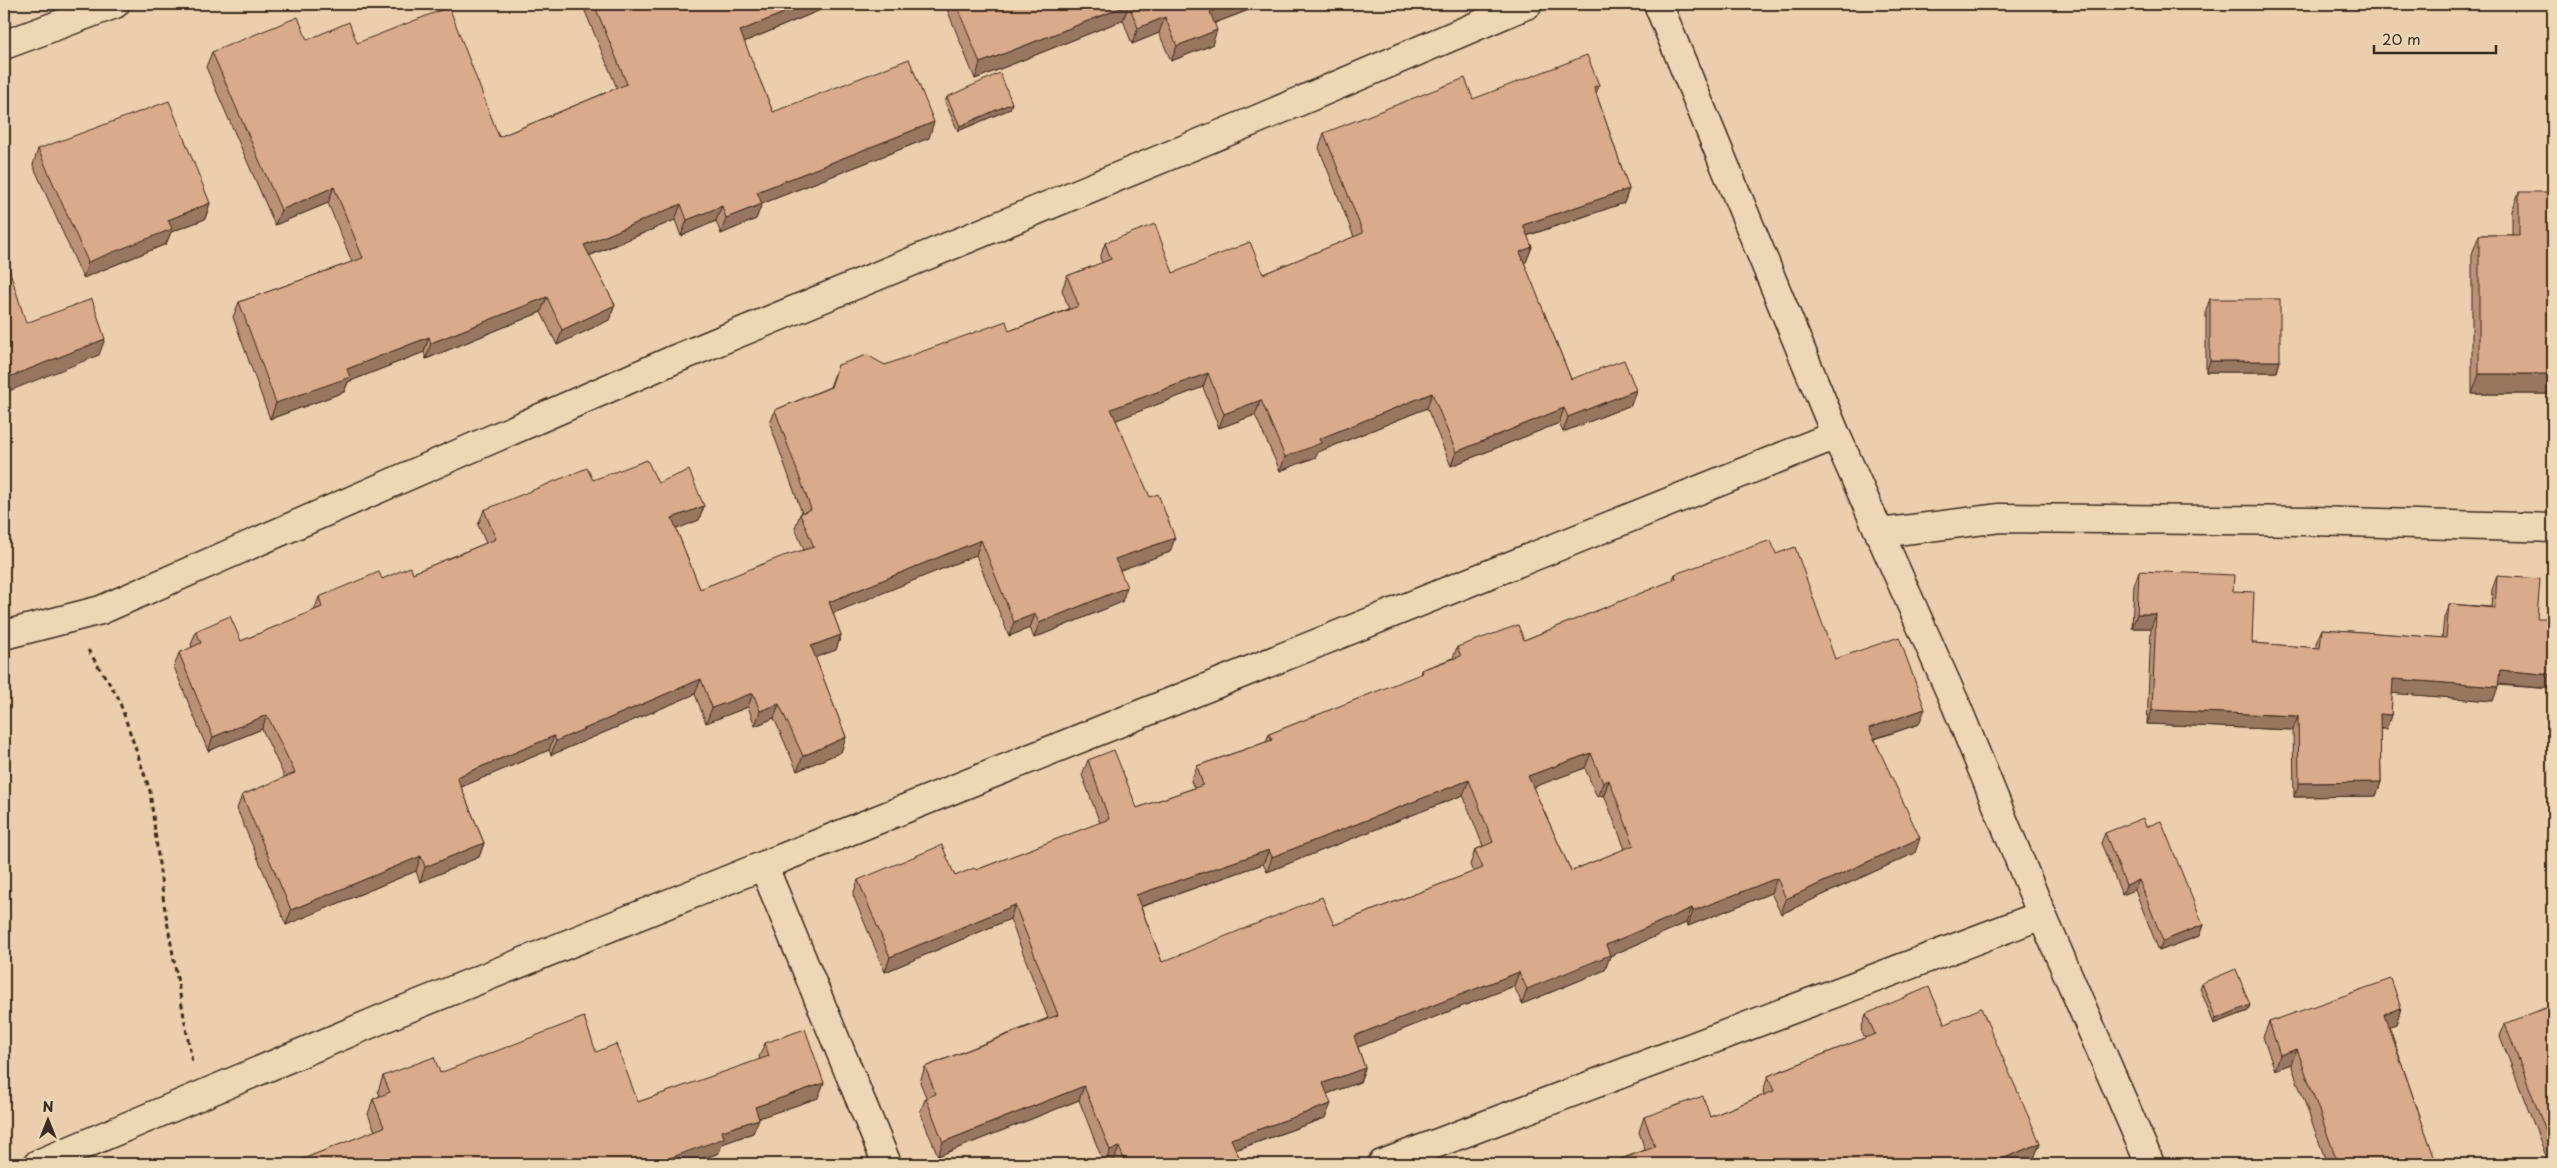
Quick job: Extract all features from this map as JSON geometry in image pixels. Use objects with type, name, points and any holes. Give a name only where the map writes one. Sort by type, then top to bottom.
[{"type":"street","points":[[4,45],[116,4]]},
{"type":"street","points":[[4,635],[101,610],[673,360],[1239,126],[1528,4]]},
{"type":"street","points":[[1658,4],[1836,435],[1956,705],[2042,916],[2150,1164]]},
{"type":"street","points":[[38,1164],[396,1014],[764,867],[1346,630],[1836,435]]},
{"type":"street","points":[[1880,533],[2000,518],[2312,521],[2553,528]]},
{"type":"street","points":[[764,867],[887,1164]]},
{"type":"street","points":[[1382,1164],[2042,916]]},
{"type":"path","points":[[72,617],[80,638],[118,697],[150,791],[164,904],[198,1097]]},
{"type":"building","points":[[594,4],[805,4],[740,31],[773,112],[909,59],[934,122],[757,192],[762,204],[726,218],[722,206],[687,220],[681,204],[584,245],[615,305],[562,330],[547,297],[431,343],[429,337],[347,369],[350,377],[276,403],[239,302],[363,258],[334,187],[281,210],[212,52],[298,17],[307,40],[349,22],[357,43],[449,7],[499,137],[627,84]]},
{"type":"building","points":[[956,4],[1231,4],[1210,12],[1217,30],[1177,46],[1165,17],[1138,28],[1129,5],[980,63]]},
{"type":"building","points":[[1587,55],[1599,85],[1594,87],[1629,189],[1523,225],[1532,247],[1520,252],[1571,379],[1624,360],[1636,390],[1568,417],[1564,408],[1456,452],[1432,393],[1319,439],[1321,443],[1285,457],[1261,400],[1224,414],[1208,373],[1111,409],[1150,497],[1158,494],[1175,538],[1115,559],[1127,587],[1039,623],[1035,614],[1014,622],[981,540],[829,602],[841,635],[811,646],[846,737],[803,756],[779,704],[760,711],[753,693],[712,708],[701,679],[556,741],[554,736],[457,777],[484,843],[425,867],[421,856],[291,910],[242,795],[295,773],[267,715],[213,737],[179,653],[201,643],[196,631],[230,616],[241,641],[322,607],[319,597],[379,572],[382,579],[410,567],[413,573],[496,539],[484,510],[587,468],[593,480],[647,460],[658,483],[689,470],[704,506],[672,518],[700,589],[783,556],[814,547],[800,514],[811,509],[775,410],[831,387],[838,365],[867,355],[885,365],[1006,321],[1009,331],[1079,306],[1067,276],[1111,259],[1105,243],[1155,224],[1173,273],[1250,242],[1263,274],[1363,233],[1324,133],[1465,78],[1473,99]]},
{"type":"building","points":[[1000,73],[1012,103],[960,126],[947,97]]},
{"type":"building","points":[[169,101],[210,203],[168,220],[172,229],[88,262],[38,149]]},
{"type":"building","points":[[2519,192],[2553,192],[2553,374],[2479,374],[2479,235],[2519,235]]},
{"type":"building","points":[[4,253],[26,323],[92,299],[105,339],[4,379]]},
{"type":"building","points":[[2210,299],[2280,299],[2280,361],[2210,361]]},
{"type":"building","points":[[1771,540],[1776,554],[1795,547],[1835,659],[1899,637],[1925,709],[1869,728],[1920,838],[1786,899],[1777,878],[1693,911],[1692,908],[1606,945],[1610,955],[1527,989],[1519,972],[1354,1036],[1365,1068],[1323,1083],[1331,1104],[1231,1139],[1242,1164],[1126,1164],[1119,1147],[1110,1150],[1084,1086],[943,1142],[926,1098],[936,1094],[925,1067],[1058,1015],[1015,905],[890,957],[858,880],[942,845],[955,876],[974,868],[976,870],[1109,819],[1088,760],[1114,750],[1137,808],[1203,785],[1197,766],[1272,740],[1269,734],[1423,673],[1421,670],[1461,656],[1457,647],[1518,625],[1524,640],[1676,579],[1675,574]],"holes":[[[1591,753],[1603,783],[1609,780],[1634,845],[1571,871],[1528,776]],[[1469,780],[1493,842],[1475,850],[1483,868],[1334,925],[1322,897],[1162,962],[1136,895],[1269,850],[1272,857]]]},
{"type":"building","points":[[2139,571],[2234,575],[2233,591],[2254,592],[2252,643],[2320,648],[2322,629],[2446,638],[2449,604],[2495,608],[2497,576],[2540,579],[2537,618],[2553,618],[2553,675],[2500,670],[2498,687],[2393,679],[2391,715],[2380,714],[2381,782],[2299,783],[2298,716],[2152,710],[2156,614],[2137,614]]},
{"type":"building","points":[[2143,818],[2146,827],[2161,821],[2203,925],[2163,941],[2139,880],[2126,885],[2105,833]]},
{"type":"building","points":[[2236,969],[2250,1005],[2216,1019],[2202,983]]},
{"type":"building","points":[[2391,979],[2401,1008],[2384,1014],[2436,1162],[2429,1164],[2338,1164],[2297,1049],[2280,1055],[2269,1022]]},
{"type":"building","points":[[1929,987],[1945,1024],[1981,1008],[2040,1143],[1990,1164],[1932,1164],[1929,1159],[1917,1164],[1607,1164],[1655,1147],[1644,1117],[1703,1096],[1710,1117],[1774,1091],[1768,1076],[1875,1034],[1866,1014]]},
{"type":"building","points":[[2545,1008],[2553,1028],[2553,1150],[2505,1024]]},
{"type":"building","points":[[584,1017],[596,1052],[616,1044],[638,1102],[769,1056],[765,1043],[805,1029],[824,1083],[755,1107],[759,1119],[722,1131],[724,1138],[662,1161],[663,1164],[290,1164],[384,1127],[373,1099],[390,1092],[383,1076],[434,1057],[440,1073]]},
{"type":"building","points":[[1576,1160],[1578,1164],[1564,1164]]}]
